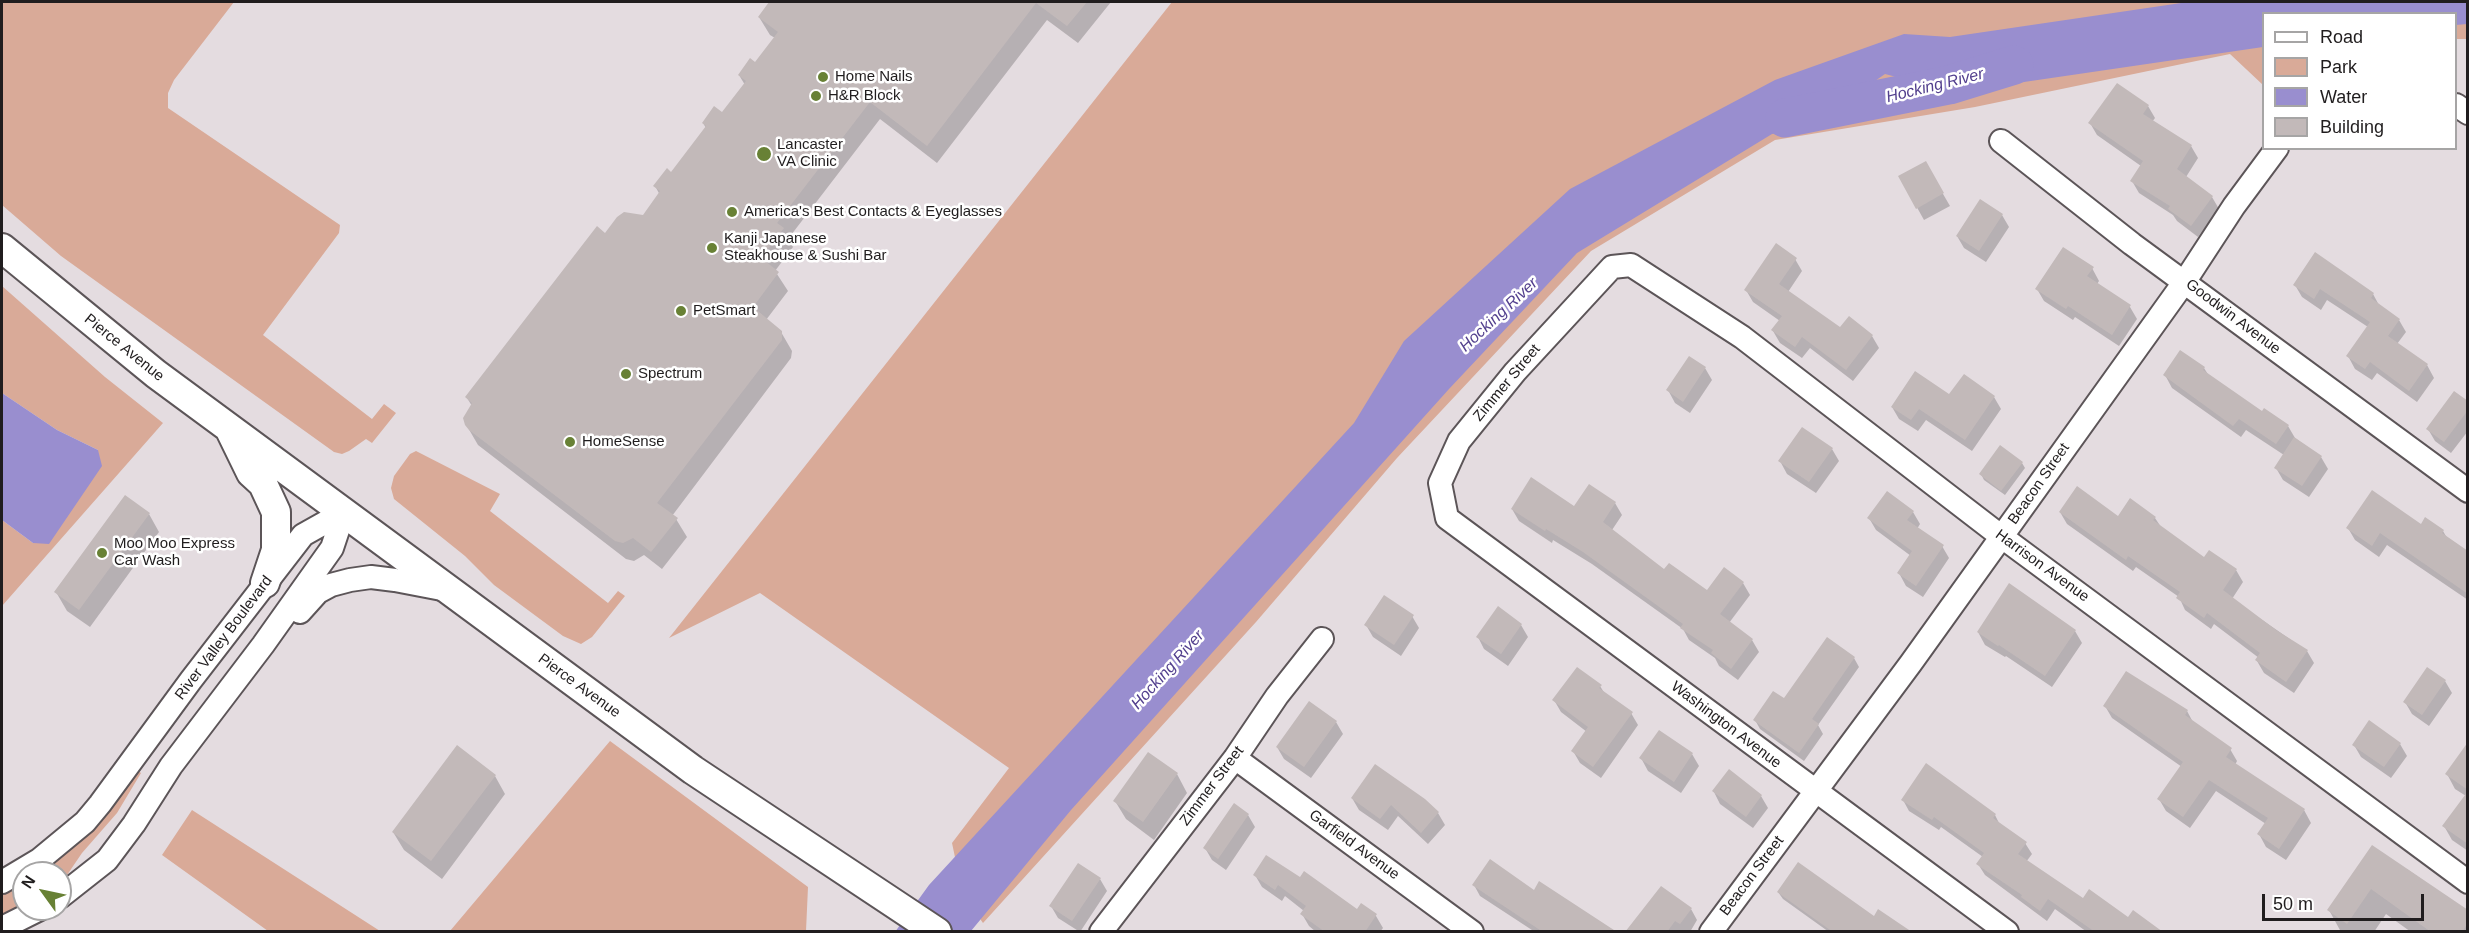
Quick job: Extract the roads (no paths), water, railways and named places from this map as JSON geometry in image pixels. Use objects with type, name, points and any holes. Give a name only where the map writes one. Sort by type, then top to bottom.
[{"type":"street","name":"Goodwin Avenue","points":[[2001,141],[2132,244],[2468,491]]},
{"type":"street","name":"Beacon Street","points":[[1711,932],[2002,537],[2276,150]]},
{"type":"street","name":"Pierce Avenue","points":[[2,227],[10,236],[11,256],[156,374],[693,770],[937,932]]},
{"type":"street","name":"Harrison Avenue","points":[[1612,267],[1631,265],[1742,337],[2002,537],[2468,882]]},
{"type":"street","name":"Zimmer Street","points":[[1447,518],[1440,483],[1459,441],[1515,372],[1612,267]]},
{"type":"street","name":"Pierce Avenue","points":[[230,428],[250,473],[263,484],[276,512],[276,550],[265,583]]},
{"type":"street","name":"River Valley Boulevard","points":[[2,882],[39,860],[85,822],[303,535],[344,512]]},
{"type":"street","points":[[72,888],[107,860],[134,824],[171,766],[263,645],[332,548],[344,512]]},
{"type":"street","name":"Washington Avenue","points":[[1447,518],[2007,932]]},
{"type":"street","points":[[263,645],[304,609],[318,592],[331,585],[371,578],[395,579],[450,590]]},
{"type":"street","name":"Zimmer Street","points":[[1101,932],[1235,758],[1277,696],[1322,639]]},
{"type":"street","name":"Garfield Avenue","points":[[1235,758],[1472,932]]},
{"type":"street","points":[[2,928],[16,921]]},
{"type":"water","points":[[2188,2],[2467,2],[2467,24],[2457,25],[2457,12],[2262,12],[2262,47],[1983,88],[1945,74],[1912,81],[1885,74],[1810,126],[1772,134],[1577,253],[1449,389],[1071,810],[971,931],[895,932],[929,885],[1354,423],[1404,341],[1570,189],[1775,80],[1904,34],[1950,37]]},
{"type":"water","points":[[2,393],[57,430],[98,450],[102,466],[49,544],[33,543],[2,520]]},
{"type":"waterway","name":"Hocking River","points":[[1785,118],[1949,85],[2014,65]]},
{"type":"place","name":"Home Nails","points":[[823,77]]},
{"type":"place","name":"H&R Block","points":[[816,96]]},
{"type":"place","name":"Lancaster VA Clinic","points":[[764,154]]},
{"type":"place","name":"America's Best Contacts & Eyeglasses","points":[[732,212]]},
{"type":"place","name":"Kanji Japanese Steakhouse & Sushi Bar","points":[[712,248]]},
{"type":"place","name":"PetSmart","points":[[681,311]]},
{"type":"place","name":"Spectrum","points":[[626,374]]},
{"type":"place","name":"HomeSense","points":[[570,442]]},
{"type":"place","name":"Moo Moo Express Car Wash","points":[[102,553]]}]
